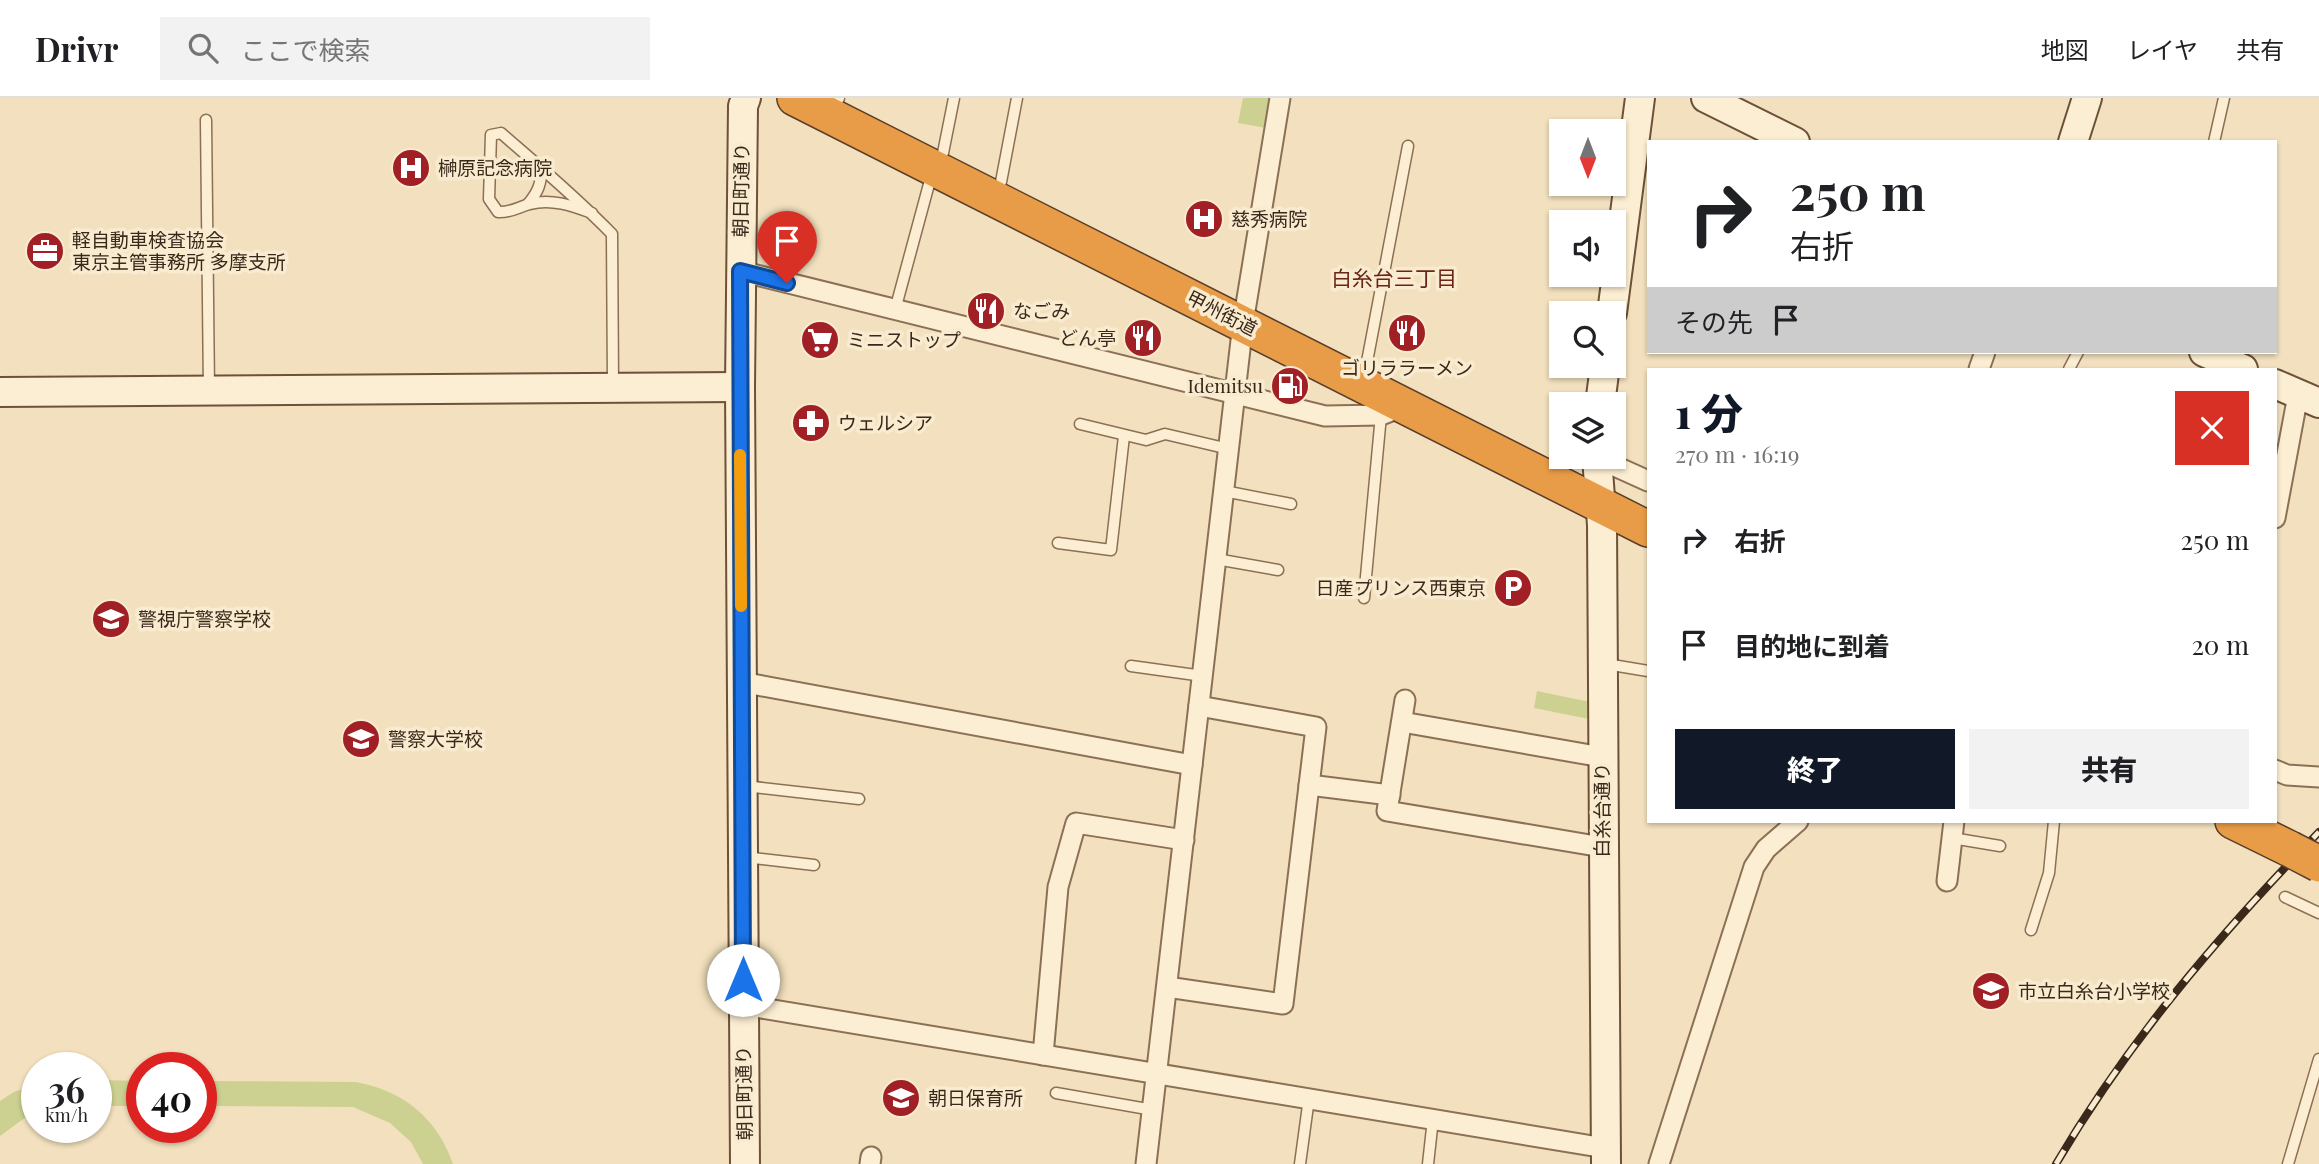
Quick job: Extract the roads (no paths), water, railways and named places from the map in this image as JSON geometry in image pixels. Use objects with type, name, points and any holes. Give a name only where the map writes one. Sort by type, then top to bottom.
[{"type":"highway","name":"甲州街道","points":[[795,98],[938,160],[1245,313],[1598,475],[1647,504]]},
{"type":"highway","name":"甲州街道","points":[[837,99],[938,160],[1001,182],[1245,313],[1393,410],[1598,475],[1647,528]]},
{"type":"highway","points":[[2239,823],[2297,843]]},
{"type":"street","name":"朝日町通り","points":[[745,1164],[740,271],[743,106],[746,98]]},
{"type":"street","points":[[1146,1164],[1245,313],[1280,98]]},
{"type":"street","points":[[1614,301],[1640,98]]},
{"type":"street","points":[[1706,98],[1734,104],[1792,140]]},
{"type":"street","points":[[2074,140],[2087,98]]},
{"type":"street","points":[[740,271],[1325,416],[1393,410]]},
{"type":"street","points":[[2209,354],[2241,368]]},
{"type":"street","points":[[0,392],[740,387]]},
{"type":"street","points":[[2277,510],[2305,395]]},
{"type":"street","points":[[1598,475],[1647,481]]},
{"type":"street","name":"白糸台通り","points":[[1598,475],[1606,1156]]},
{"type":"street","points":[[741,682],[1192,765]]},
{"type":"street","points":[[1405,700],[1387,811],[1602,847]]},
{"type":"street","points":[[1167,987],[1283,1004],[1316,727],[1199,706]]},
{"type":"street","points":[[1402,722],[1602,757]]},
{"type":"street","points":[[2277,771],[2287,775],[2319,777]]},
{"type":"street","points":[[1309,785],[1390,795]]},
{"type":"street","points":[[1043,1055],[1058,887],[1076,822],[1184,840]]},
{"type":"street","points":[[1660,1164],[1754,867],[1766,849],[1796,823]]},
{"type":"street","points":[[1947,881],[1953,830]]},
{"type":"street","points":[[743,1005],[1433,1118],[1606,1156]]},
{"type":"lane","points":[[895,311],[954,98]]},
{"type":"lane","points":[[1001,182],[1017,98]]},
{"type":"lane","points":[[2214,140],[2224,98]]},
{"type":"lane","points":[[206,120],[209,390]]},
{"type":"lane","points":[[592,213],[544,201],[508,212],[498,212],[491,205],[491,135],[500,133],[541,167],[592,213],[612,234],[613,388]]},
{"type":"lane","points":[[1366,367],[1408,146]]},
{"type":"lane","points":[[528,204],[537,193],[542,178],[541,167]]},
{"type":"lane","points":[[1364,598],[1393,410]]},
{"type":"lane","points":[[1080,424],[1146,440],[1165,434],[1229,449]]},
{"type":"lane","points":[[1058,544],[1111,550],[1124,436]]},
{"type":"lane","points":[[1224,491],[1291,504]]},
{"type":"lane","points":[[1216,559],[1278,569]]},
{"type":"lane","points":[[1602,663],[1647,671]]},
{"type":"lane","points":[[1131,666],[1203,676]]},
{"type":"lane","points":[[742,786],[859,799]]},
{"type":"lane","points":[[2031,930],[2049,873],[2054,823]]},
{"type":"lane","points":[[1953,830],[2000,846]]},
{"type":"lane","points":[[743,857],[814,865]]},
{"type":"lane","points":[[2285,897],[2319,913]]},
{"type":"lane","points":[[2288,1164],[2319,1059]]},
{"type":"lane","points":[[1056,1093],[1153,1110]]},
{"type":"lane","points":[[1300,1164],[1309,1098]]},
{"type":"lane","points":[[1428,1164],[1433,1118]]},
{"type":"railway","points":[[2056,1164],[2114,1075],[2177,990],[2246,910],[2319,832]]},
{"type":"place","name":"榊原記念病院","points":[[411,168]]},
{"type":"place","name":"慈秀病院","points":[[1204,219]]},
{"type":"place","name":"軽自動車検査協会 東京主管事務所 多摩支所","points":[[45,251]]},
{"type":"place","name":"なごみ","points":[[986,311]]},
{"type":"place","name":"ゴリララーメン","points":[[1407,333]]},
{"type":"place","name":"どん亭","points":[[1143,338]]},
{"type":"place","name":"ミニストップ","points":[[820,340]]},
{"type":"place","name":"Idemitsu","points":[[1290,386]]},
{"type":"place","name":"ウェルシア","points":[[811,423]]},
{"type":"place","name":"日産プリンス西東京","points":[[1513,588]]},
{"type":"place","name":"警視庁警察学校","points":[[111,619]]},
{"type":"place","name":"警察大学校","points":[[361,739]]},
{"type":"place","name":"市立白糸台小学校","points":[[1991,991]]},
{"type":"place","name":"朝日保育所","points":[[901,1098]]},
{"type":"district","name":"白糸台三丁目","points":[[1394,279]]}]
